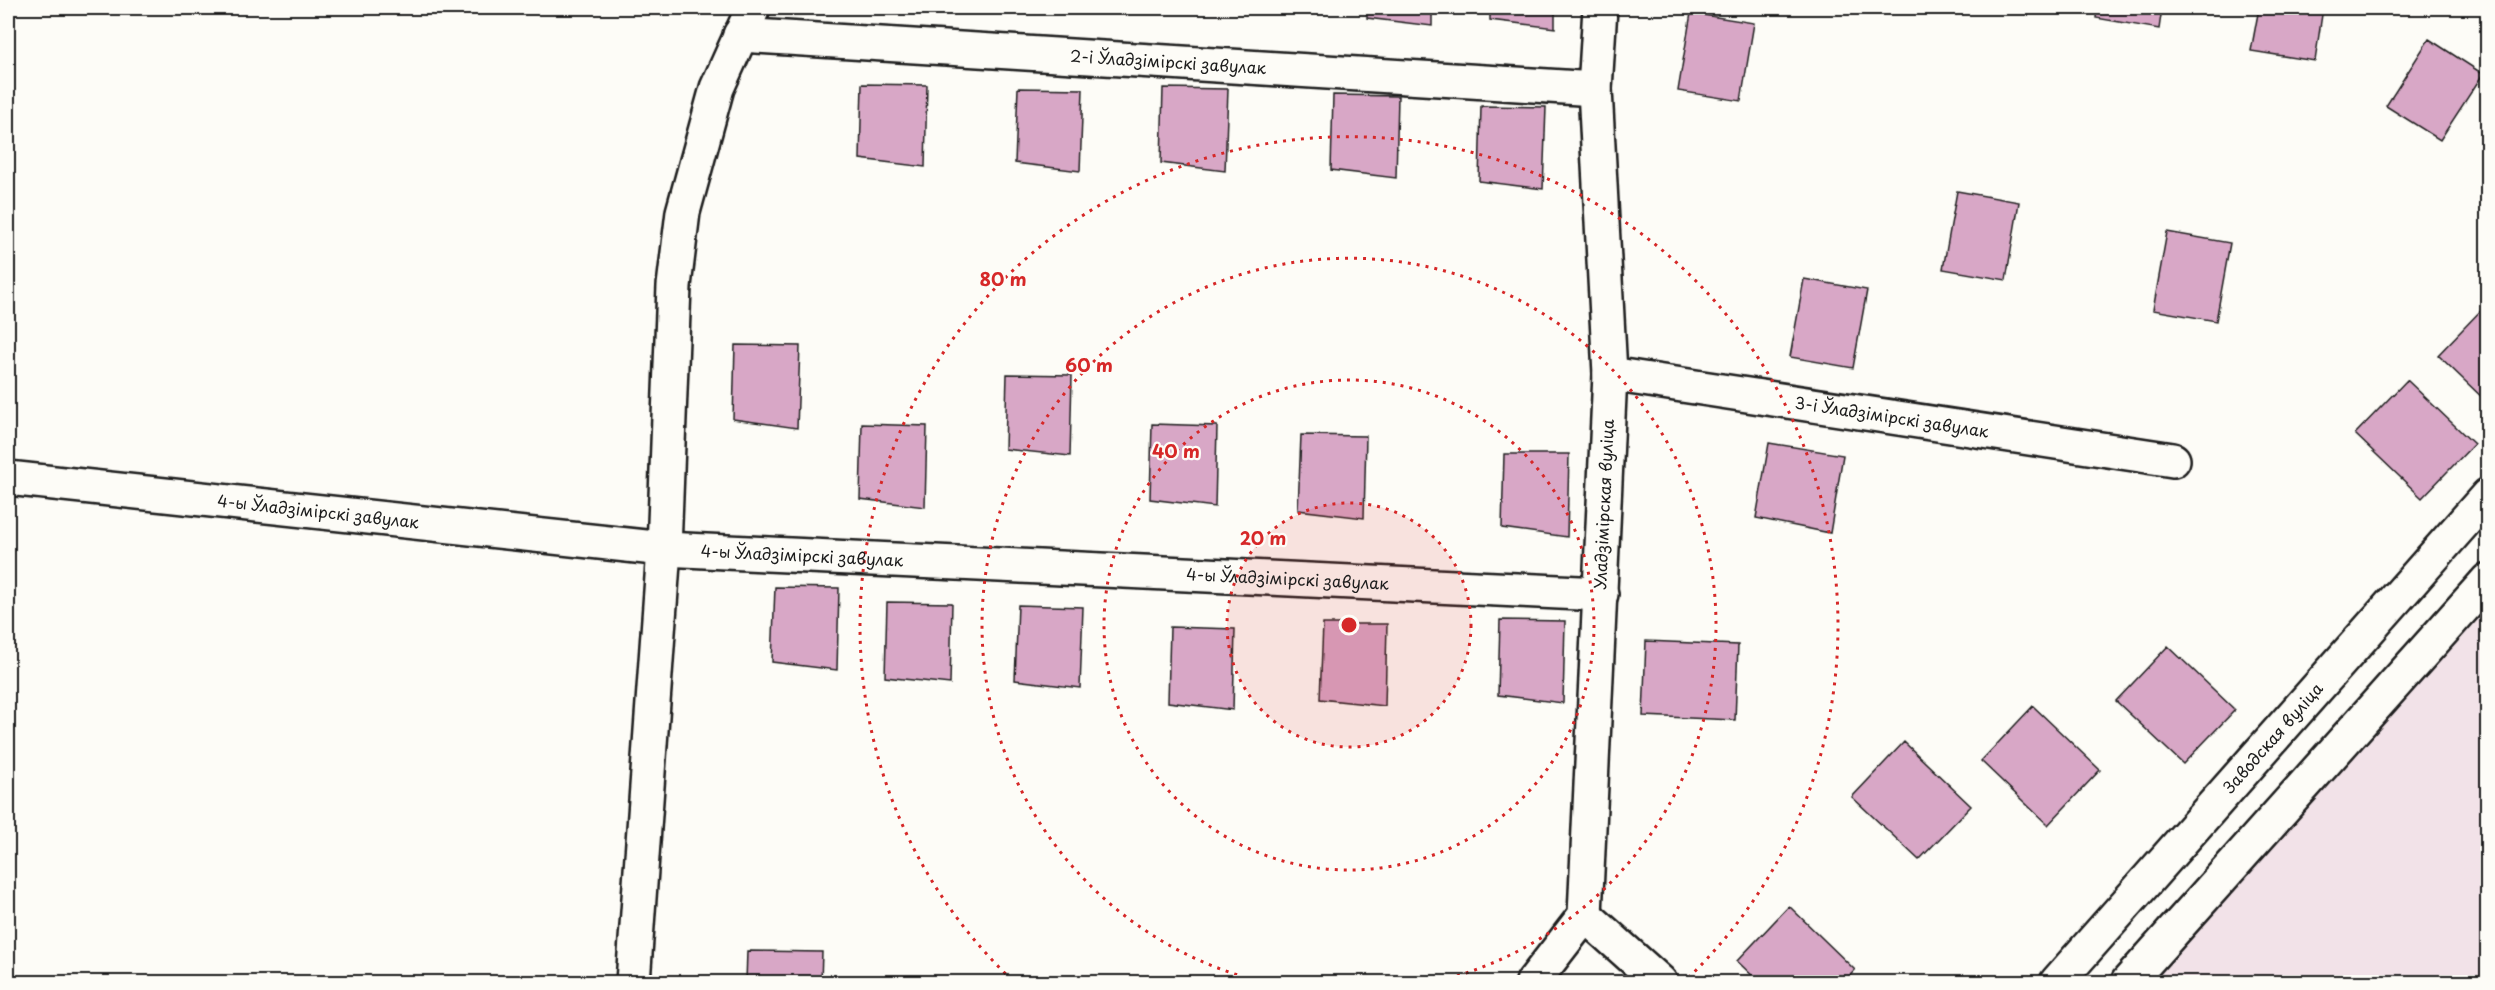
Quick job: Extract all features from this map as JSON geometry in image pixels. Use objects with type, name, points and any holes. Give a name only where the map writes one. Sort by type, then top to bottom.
[{"type":"street","name":"Уладзімірская вуліца","points":[[1585,915],[1611,374],[1595,89],[1600,8]]},
{"type":"street","name":"2-і Ўладзімірскі завулак","points":[[746,21],[1595,89]]},
{"type":"street","points":[[633,982],[664,549],[674,286],[683,212],[717,88],[746,21]]},
{"type":"street","name":"3-і Ўладзімірскі завулак","points":[[1611,374],[2174,460]]},
{"type":"street","name":"4-ы Ўладзімірскі завулак","points":[[8,477],[664,549],[1601,594]]},
{"type":"street","name":"Заводская вуліца","points":[[2057,982],[2487,495]]},
{"type":"street","points":[[2128,982],[2487,580]]},
{"type":"street","points":[[1533,982],[1585,915],[1660,982]]},
{"type":"shaded area","points":[[2487,557],[2487,982],[2105,982]]},
{"type":"building","points":[[1266,8],[1298,8],[1298,12]]},
{"type":"building","points":[[1367,8],[1432,8],[1432,26],[1367,18]]},
{"type":"building","points":[[1490,8],[1555,8],[1555,28],[1490,20]]},
{"type":"building","points":[[2097,8],[2162,8],[2159,29],[2096,18]]},
{"type":"building","points":[[2259,8],[2323,8],[2315,61],[2251,51]]},
{"type":"building","points":[[1691,13],[1754,23],[1741,101],[1678,91]]},
{"type":"building","points":[[2429,39],[2483,74],[2440,140],[2386,106]]},
{"type":"building","points":[[862,84],[927,85],[925,167],[860,159]]},
{"type":"building","points":[[1018,88],[1083,89],[1080,171],[1015,163]]},
{"type":"building","points":[[1163,88],[1228,89],[1225,171],[1161,163]]},
{"type":"building","points":[[1333,95],[1398,96],[1396,178],[1331,170]]},
{"type":"building","points":[[1481,106],[1546,107],[1543,189],[1479,181]]},
{"type":"building","points":[[1957,191],[2019,202],[2006,280],[1943,269]]},
{"type":"building","points":[[2167,232],[2230,243],[2216,321],[2153,310]]},
{"type":"building","points":[[1804,279],[1867,290],[1853,368],[1790,357]]},
{"type":"building","points":[[2488,303],[2488,403],[2438,355]]},
{"type":"building","points":[[735,345],[800,346],[797,428],[733,419]]},
{"type":"building","points":[[1007,374],[1072,375],[1070,456],[1005,449]]},
{"type":"building","points":[[2407,380],[2474,444],[2422,498],[2355,434]]},
{"type":"building","points":[[862,424],[927,426],[925,507],[860,499]]},
{"type":"building","points":[[1152,424],[1217,426],[1215,507],[1150,499]]},
{"type":"building","points":[[1301,435],[1366,436],[1364,518],[1298,510]]},
{"type":"building","points":[[1769,443],[1843,455],[1830,533],[1756,518]]},
{"type":"building","points":[[1504,454],[1569,454],[1567,537],[1502,528]]},
{"type":"building","points":[[775,587],[839,588],[837,670],[772,662]]},
{"type":"building","points":[[887,602],[952,603],[950,684],[885,677]]},
{"type":"building","points":[[1018,605],[1083,607],[1080,688],[1015,680]]},
{"type":"building","points":[[1500,620],[1565,621],[1563,703],[1498,695]]},
{"type":"building","points":[[1323,624],[1387,624],[1385,706],[1320,699]]},
{"type":"building","points":[[1170,627],[1235,629],[1233,710],[1168,702]]},
{"type":"building","points":[[1646,641],[1738,645],[1735,720],[1643,716]]},
{"type":"building","points":[[2168,646],[2235,710],[2183,764],[2116,701]]},
{"type":"building","points":[[2033,706],[2100,770],[2048,825],[1981,761]]},
{"type":"building","points":[[1904,742],[1971,806],[1919,860],[1852,797]]},
{"type":"building","points":[[1789,906],[1855,970],[1844,982],[1759,982],[1737,961]]},
{"type":"building","points":[[747,951],[822,952],[821,982],[746,982]]}]
